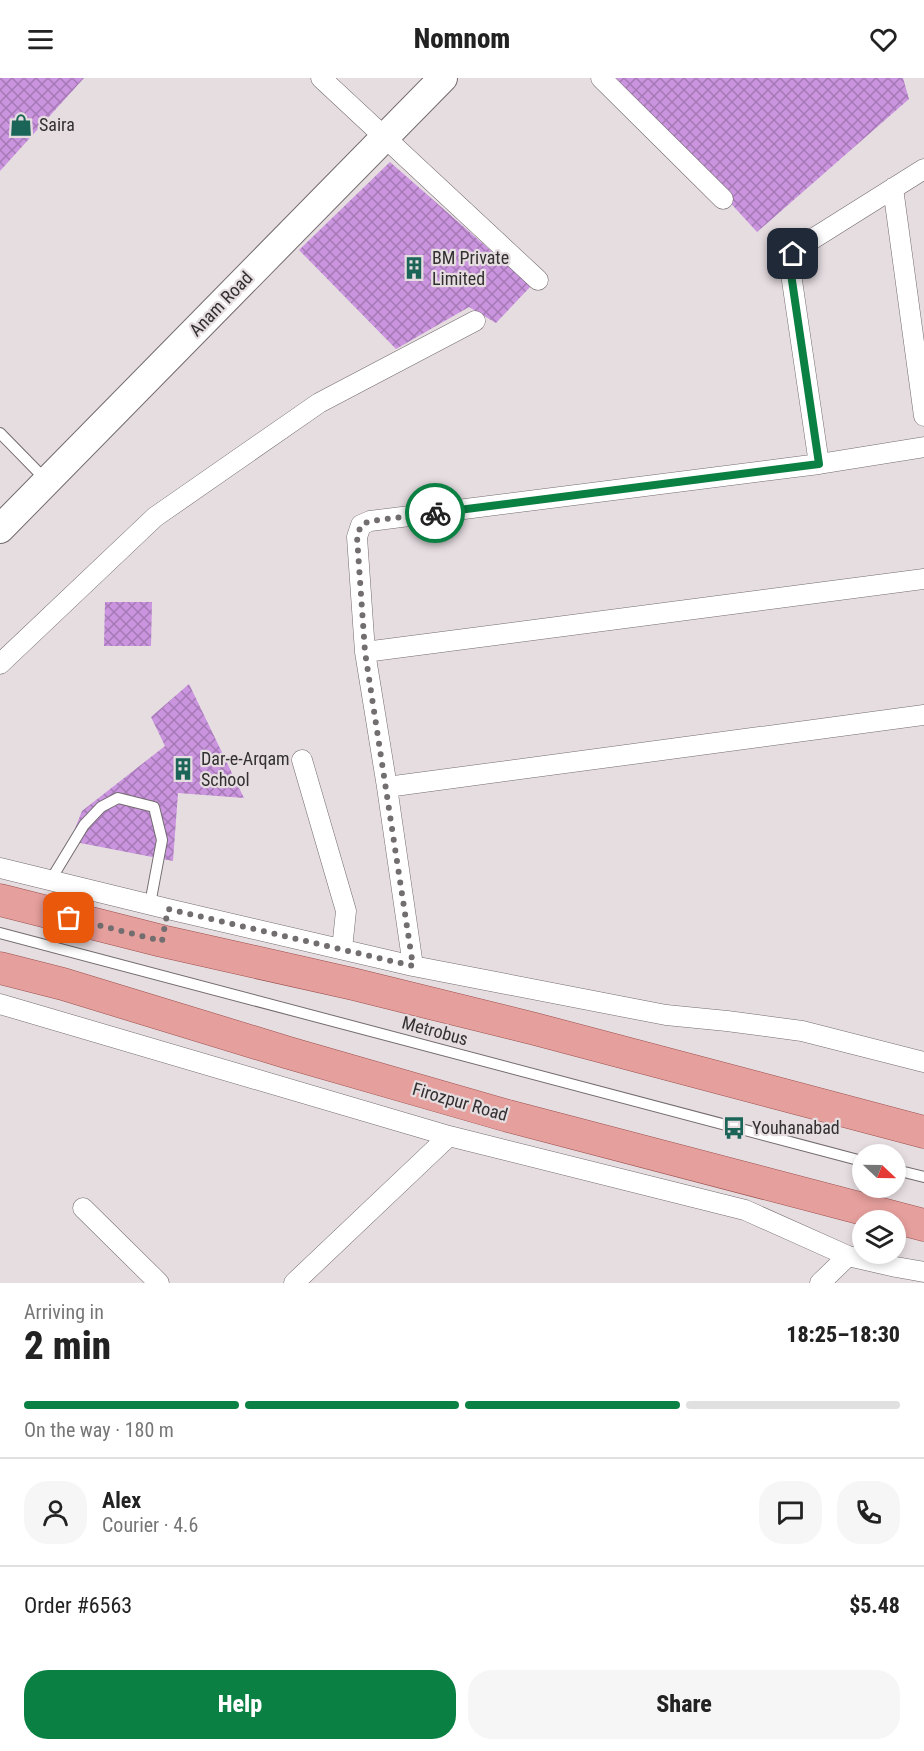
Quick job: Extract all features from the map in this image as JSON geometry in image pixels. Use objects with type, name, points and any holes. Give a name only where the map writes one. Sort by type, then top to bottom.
[{"type":"main road","points":[[0,900],[162,941],[353,984],[489,1018],[924,1132]]},
{"type":"main road","name":"Firozpur Road","points":[[0,968],[63,984],[508,1116],[924,1225]]},
{"type":"street","points":[[321,78],[538,280]]},
{"type":"street","name":"Anam Road","points":[[0,530],[443,78]]},
{"type":"street","points":[[601,78],[723,199]]},
{"type":"street","points":[[819,464],[790,267],[793,254],[803,245],[924,169]]},
{"type":"street","points":[[893,188],[924,416]]},
{"type":"street","points":[[0,664],[155,518],[319,403],[475,321]]},
{"type":"street","points":[[413,966],[365,652],[357,537],[361,525],[370,521],[819,464],[924,447]]},
{"type":"street","points":[[365,652],[924,579]]},
{"type":"street","points":[[387,787],[924,715]]},
{"type":"street","points":[[302,760],[346,911],[342,949]]},
{"type":"street","points":[[0,868],[413,966],[666,1015],[802,1031],[924,1062]]},
{"type":"street","points":[[159,907],[162,941]]},
{"type":"street","points":[[0,1004],[449,1136],[745,1210],[848,1256],[896,1268],[924,1272]]},
{"type":"street","points":[[294,1283],[449,1136]]},
{"type":"street","points":[[83,1208],[159,1283]]},
{"type":"street","points":[[820,1283],[848,1256]]},
{"type":"lane","points":[[0,433],[47,481]]},
{"type":"lane","points":[[50,881],[84,825],[101,807],[118,798],[146,804],[154,807],[162,840],[159,907]]},
{"type":"lane","name":"Metrobus","points":[[0,933],[852,1158]]},
{"type":"lane","points":[[906,1172],[924,1177]]},
{"type":"building","name":"Saira","points":[[0,78],[84,78],[0,171]]},
{"type":"building","points":[[616,78],[903,78],[909,99],[757,232]]},
{"type":"building","name":"BM Private Limited","points":[[390,162],[531,286],[496,323],[469,307],[396,349],[299,250]]},
{"type":"building","points":[[105,602],[152,602],[151,646],[104,646]]},
{"type":"building","name":"Dar-e-Arqam School","points":[[189,684],[244,798],[178,793],[173,861],[70,841],[82,811],[165,746],[151,717]]},
{"type":"way so far","points":[[69,918],[162,941],[168,909],[413,966],[365,652],[357,537],[361,525],[370,521],[435,513]]},
{"type":"place","name":"Saira","points":[[21,125]]},
{"type":"place","name":"BM Private Limited","points":[[414,268]]},
{"type":"place","name":"Dar-e-Arqam School","points":[[183,769]]},
{"type":"place","name":"Youhanabad","points":[[734,1128]]},
{"type":"route","points":[[435,513],[819,464],[790,267],[793,254]]}]
